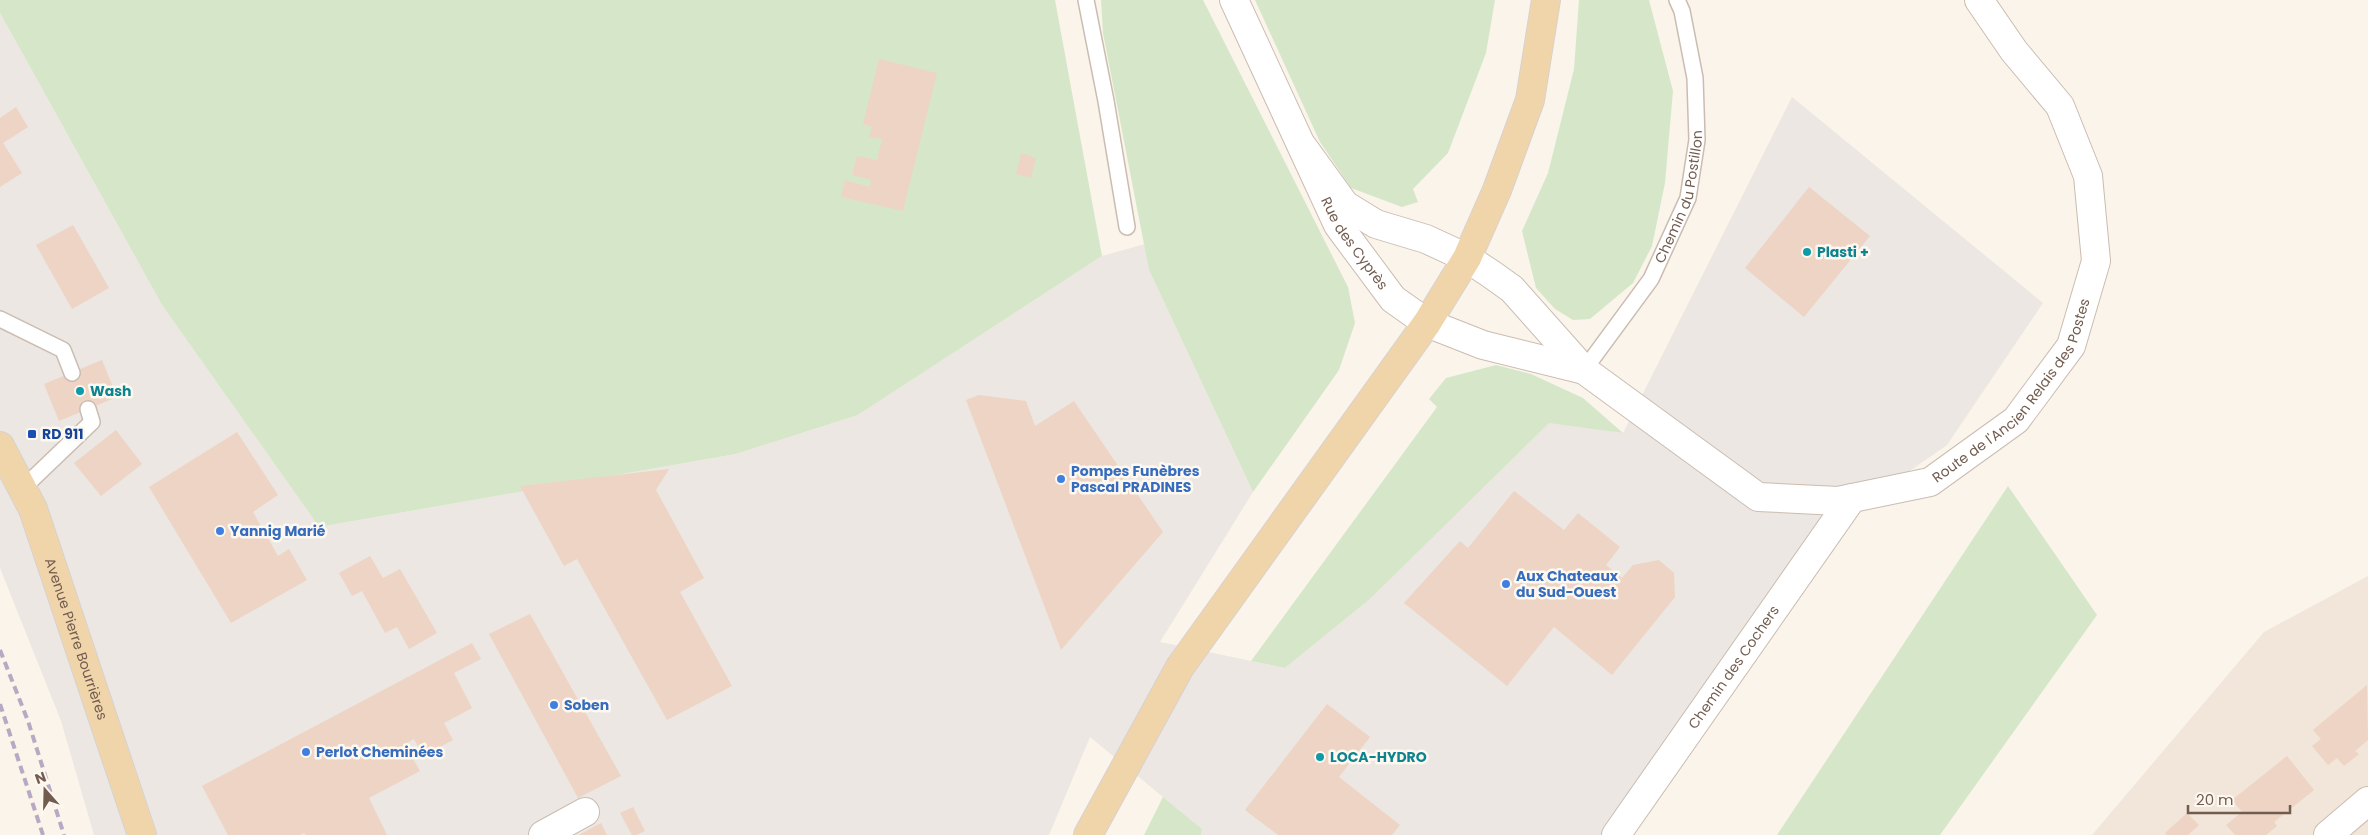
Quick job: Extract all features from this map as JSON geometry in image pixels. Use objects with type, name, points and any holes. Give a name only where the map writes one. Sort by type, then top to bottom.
[{"type":"main road","points":[[1088,835],[1180,667],[1428,323],[1467,258],[1497,190],[1530,100],[1546,0]]},
{"type":"main road","name":"Avenue Pierre Bourrières","points":[[0,446],[33,510],[142,835]]},
{"type":"street","name":"Rue des Cyprès","points":[[1234,0],[1338,225],[1393,299],[1428,323]]},
{"type":"street","name":"Route de l'Ancien Relais des Postes","points":[[1467,258],[1512,289],[1584,370],[1758,497],[1838,501],[1930,482],[2016,420],[2071,346],[2096,261],[2088,176],[2060,106],[2014,51],[1979,0]]},
{"type":"street","name":"Rue des Cyprès","points":[[1303,146],[1345,205],[1376,224],[1426,239],[1467,258]]},
{"type":"street","name":"Route de l'Ancien Relais des Postes","points":[[1428,323],[1484,345],[1584,370]]},
{"type":"street","name":"Chemin des Cochers","points":[[1616,835],[1852,498]]},
{"type":"street","points":[[2328,835],[2368,801]]},
{"type":"street","points":[[543,835],[585,812]]},
{"type":"lane","points":[[1086,0],[1106,101],[1127,226]]},
{"type":"lane","name":"Chemin du Postillon","points":[[1584,370],[1651,279],[1688,198],[1697,140],[1695,78],[1682,11],[1677,0]]},
{"type":"lane","points":[[0,319],[63,350],[72,373]]},
{"type":"lane","points":[[22,488],[92,422],[88,409]]},
{"type":"shaded area","points":[[0,13],[162,305],[319,527],[736,454],[858,415],[1102,256],[1145,244],[1149,270],[1253,492],[1160,642],[1285,668],[1370,599],[1549,422],[1623,433],[1792,97],[2043,303],[1947,445],[1825,530],[1618,835],[1201,835],[1202,829],[1090,737],[1049,835],[94,835],[61,721],[0,568]]},
{"type":"shaded area","points":[[2368,576],[2368,835],[2092,835],[2264,632]]},
{"type":"green space","points":[[0,0],[1055,0],[1102,256],[858,415],[736,454],[319,527],[162,305],[0,13]]},
{"type":"green space","points":[[1101,0],[1203,0],[1348,287],[1355,323],[1339,370],[1253,492],[1149,270],[1103,33]]},
{"type":"green space","points":[[1255,0],[1495,0],[1486,53],[1448,153],[1413,189],[1418,202],[1402,207],[1351,188],[1320,142]]},
{"type":"green space","points":[[1579,0],[1649,0],[1673,91],[1665,183],[1652,246],[1633,283],[1590,319],[1573,320],[1555,309],[1536,288],[1522,231],[1548,173],[1574,69]]},
{"type":"green space","points":[[1496,365],[1531,374],[1583,398],[1623,433],[1549,423],[1370,599],[1285,668],[1251,661],[1437,407],[1429,399],[1446,378]]},
{"type":"green space","points":[[2008,486],[2097,615],[1940,835],[1777,835]]},
{"type":"green space","points":[[1163,797],[1202,829],[1201,835],[1144,835]]},
{"type":"building","points":[[879,59],[937,73],[903,211],[841,197],[845,180],[870,187],[871,180],[852,175],[857,156],[877,160],[882,139],[869,137],[872,127],[863,124]]},
{"type":"building","points":[[16,107],[28,127],[3,143],[22,173],[0,187],[0,118]]},
{"type":"building","points":[[1021,153],[1036,158],[1031,178],[1016,174]]},
{"type":"building","name":"Plasti +","points":[[1809,187],[1870,236],[1804,317],[1745,268]]},
{"type":"building","points":[[73,225],[109,288],[72,309],[36,245]]},
{"type":"building","name":"Wash","points":[[102,360],[117,397],[59,421],[44,384]]},
{"type":"building","name":"Pompes Funèbres Pascal PRADINES","points":[[979,395],[1026,401],[1035,426],[1074,401],[1163,532],[1061,650],[966,400]]},
{"type":"building","points":[[116,430],[142,464],[101,496],[74,463]]},
{"type":"building","name":"Yannig Marié","points":[[237,432],[278,495],[253,512],[278,556],[289,549],[307,580],[231,623],[149,487]]},
{"type":"building","points":[[669,469],[656,490],[704,578],[680,592],[732,686],[667,720],[577,559],[564,566],[520,486]]},
{"type":"building","name":"Aux Chateaux du Sud-Ouest","points":[[1514,491],[1564,530],[1578,513],[1620,547],[1606,565],[1622,578],[1633,565],[1659,560],[1674,573],[1675,597],[1612,675],[1554,627],[1507,686],[1404,603],[1460,541],[1468,548]]},
{"type":"building","points":[[370,556],[383,578],[400,569],[437,633],[409,649],[397,627],[385,633],[362,591],[352,596],[339,573]]},
{"type":"building","name":"Soben","points":[[530,614],[621,776],[578,798],[489,634]]},
{"type":"building","points":[[472,643],[481,659],[454,673],[472,708],[444,723],[453,740],[423,756],[414,739],[405,744],[420,771],[369,798],[387,835],[306,835],[304,833],[300,835],[228,835],[202,786]]},
{"type":"building","points":[[2367,685],[2368,740],[2355,751],[2359,754],[2344,766],[2337,758],[2328,765],[2312,746],[2321,739],[2313,730]]},
{"type":"building","name":"LOCA-HYDRO","points":[[1327,704],[1370,737],[1339,777],[1400,825],[1392,835],[1278,835],[1245,810]]},
{"type":"building","points":[[2287,756],[2314,790],[2274,822],[2277,826],[2266,835],[2235,835],[2226,825],[2242,812],[2232,800]]},
{"type":"building","points":[[633,807],[645,831],[636,835],[632,835],[620,813]]},
{"type":"building","points":[[2187,813],[2199,825],[2188,835],[2167,835],[2165,833]]},
{"type":"building","points":[[601,823],[607,835],[579,835]]},
{"type":"railway","points":[[0,650],[28,721],[64,835]]},
{"type":"railway","points":[[0,704],[43,835]]},
{"type":"place","name":"Plasti +","points":[[1807,252]]},
{"type":"place","name":"Wash","points":[[80,391]]},
{"type":"place","name":"RD 911","points":[[32,434]]},
{"type":"place","name":"Pompes Funèbres Pascal PRADINES","points":[[1061,479]]},
{"type":"place","name":"Yannig Marié","points":[[220,531]]},
{"type":"place","name":"Aux Chateaux du Sud-Ouest","points":[[1506,584]]},
{"type":"place","name":"Soben","points":[[554,705]]},
{"type":"place","name":"Perlot Cheminées","points":[[306,752]]},
{"type":"place","name":"LOCA-HYDRO","points":[[1320,757]]}]
